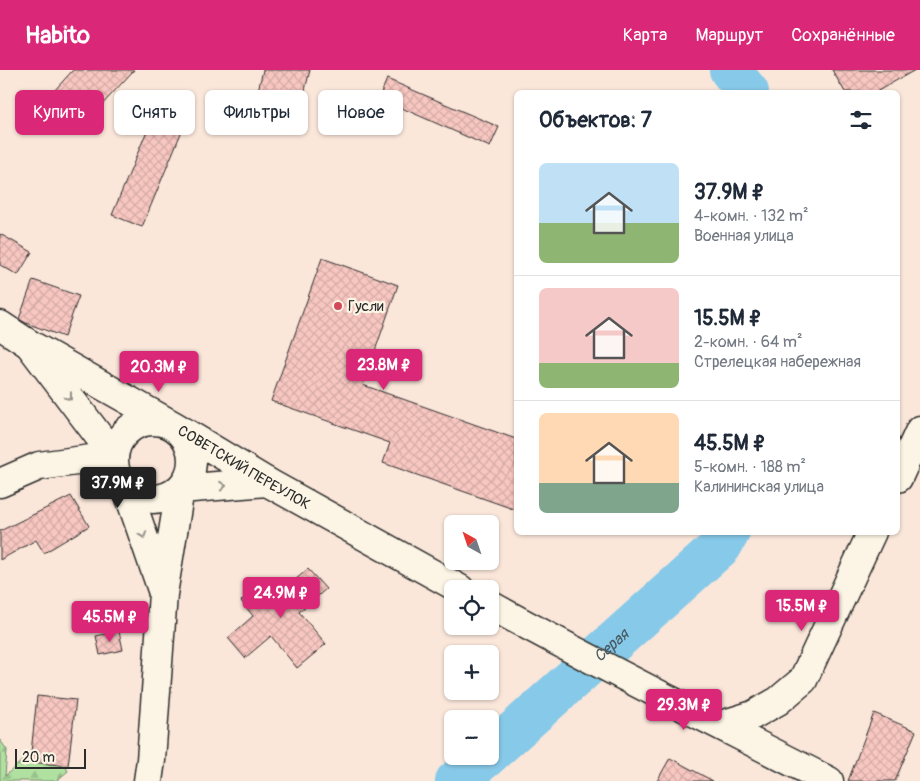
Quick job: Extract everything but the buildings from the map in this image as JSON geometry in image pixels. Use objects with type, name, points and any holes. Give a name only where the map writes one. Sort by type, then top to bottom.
[{"type":"street","name":"СОВЕТСКИЙ ПЕРЕУЛОК","points":[[0,326],[267,482],[444,580]]},
{"type":"street","points":[[29,344],[114,456]]},
{"type":"street","points":[[148,781],[163,594],[180,489],[192,469],[193,457],[185,436],[176,428],[157,420],[137,424],[128,429],[116,446],[114,456],[116,474],[127,489],[135,495],[153,500],[163,498],[180,489],[267,482]]},
{"type":"street","points":[[900,474],[920,430]]},
{"type":"street","points":[[0,483],[39,466],[114,456]]},
{"type":"street","points":[[127,489],[163,594]]},
{"type":"street","points":[[721,725],[753,715],[778,700],[803,680],[871,535]]},
{"type":"street","points":[[499,610],[666,699],[829,781]]},
{"type":"green space","points":[[0,740],[7,750],[5,776],[33,751],[54,747],[68,771],[56,781],[0,781]]},
{"type":"waterway","name":"Серая","points":[[730,70],[746,90]]},
{"type":"waterway","name":"Серая","points":[[499,745],[721,546],[727,535]]},
{"type":"waterway","name":"Серая","points":[[456,781],[476,765]]},
{"type":"place","name":"Гусли","points":[[338,306]]}]
